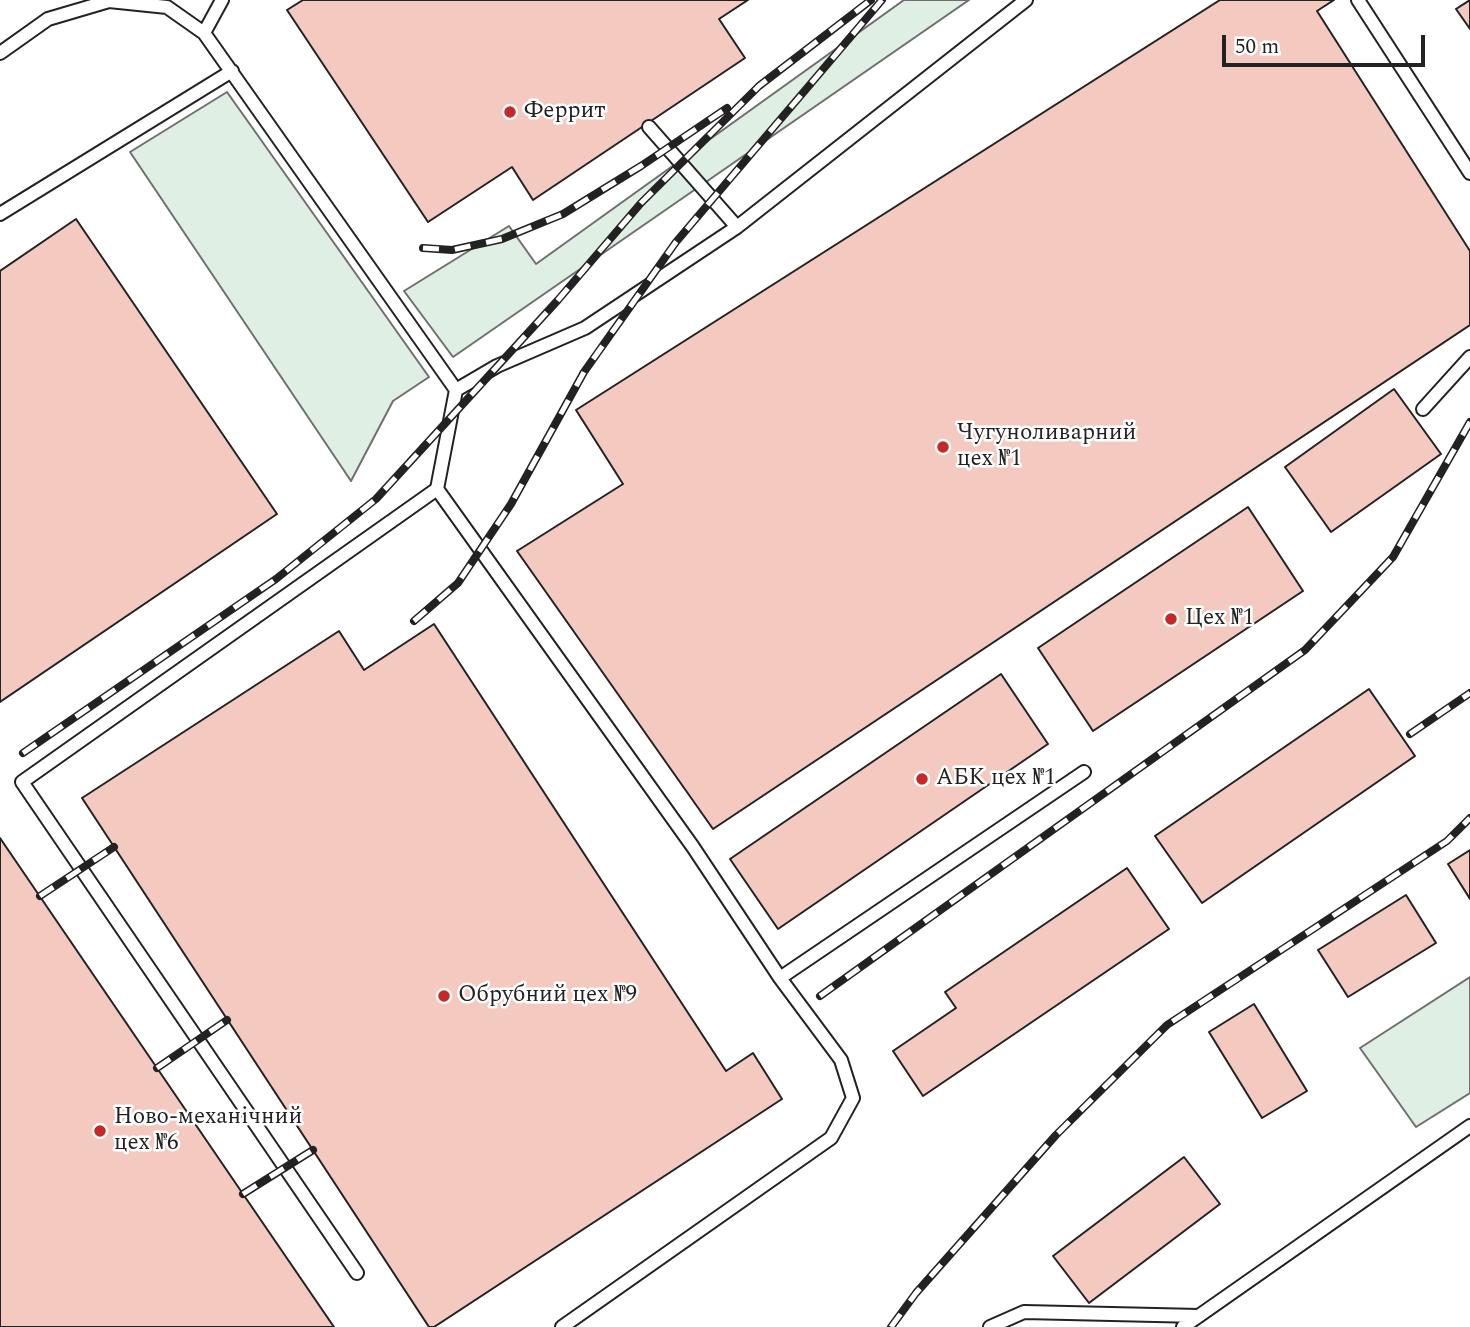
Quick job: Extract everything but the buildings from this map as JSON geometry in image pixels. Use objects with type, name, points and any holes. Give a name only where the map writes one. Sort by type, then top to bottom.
[{"type":"lane","points":[[204,33],[222,0]]},
{"type":"lane","points":[[456,390],[497,366],[585,328],[737,227],[1026,0]]},
{"type":"lane","points":[[1358,0],[1470,173]]},
{"type":"lane","points":[[0,53],[48,19],[109,1],[167,7],[204,33],[456,390],[437,489],[22,782],[356,1273]]},
{"type":"lane","points":[[0,214],[232,71]]},
{"type":"lane","points":[[649,127],[737,227]]},
{"type":"lane","points":[[1423,409],[1470,358]]},
{"type":"lane","points":[[437,489],[693,847],[780,978],[841,1060],[853,1098],[831,1138],[562,1327]]},
{"type":"lane","points":[[780,978],[1084,772]]},
{"type":"lane","points":[[1183,1327],[1470,1126]]},
{"type":"lane","points":[[990,1327],[1024,1312],[1199,1316]]},
{"type":"green space","points":[[904,0],[969,0],[453,357],[404,291],[509,226],[536,264]]},
{"type":"green space","points":[[227,92],[429,377],[393,401],[351,481],[130,152]]},
{"type":"green space","points":[[1470,977],[1470,1093],[1416,1127],[1360,1048]]},
{"type":"railway","points":[[23,753],[276,579],[376,499],[558,300],[641,203],[759,86],[871,0]]},
{"type":"railway","points":[[414,621],[458,583],[511,504],[584,372],[676,242],[882,0]]},
{"type":"railway","points":[[423,248],[452,250],[502,239],[563,214],[727,108]]},
{"type":"railway","points":[[820,996],[1305,650],[1393,557],[1470,422]]},
{"type":"railway","points":[[1410,734],[1470,693]]},
{"type":"railway","points":[[891,1327],[916,1293],[1056,1135],[1167,1025],[1447,841],[1470,818]]},
{"type":"railway","points":[[40,896],[114,847]]},
{"type":"railway","points":[[157,1068],[227,1020]]},
{"type":"railway","points":[[243,1194],[313,1150]]},
{"type":"place","name":"Феррит","points":[[510,112]]},
{"type":"place","name":"Чугуноливарний цех №1","points":[[943,447]]},
{"type":"place","name":"Цех №1","points":[[1171,619]]},
{"type":"place","name":"АБК цех №1","points":[[922,779]]},
{"type":"place","name":"Обрубний цех №9","points":[[444,996]]},
{"type":"place","name":"Ново-механічний цех №6","points":[[100,1131]]}]
